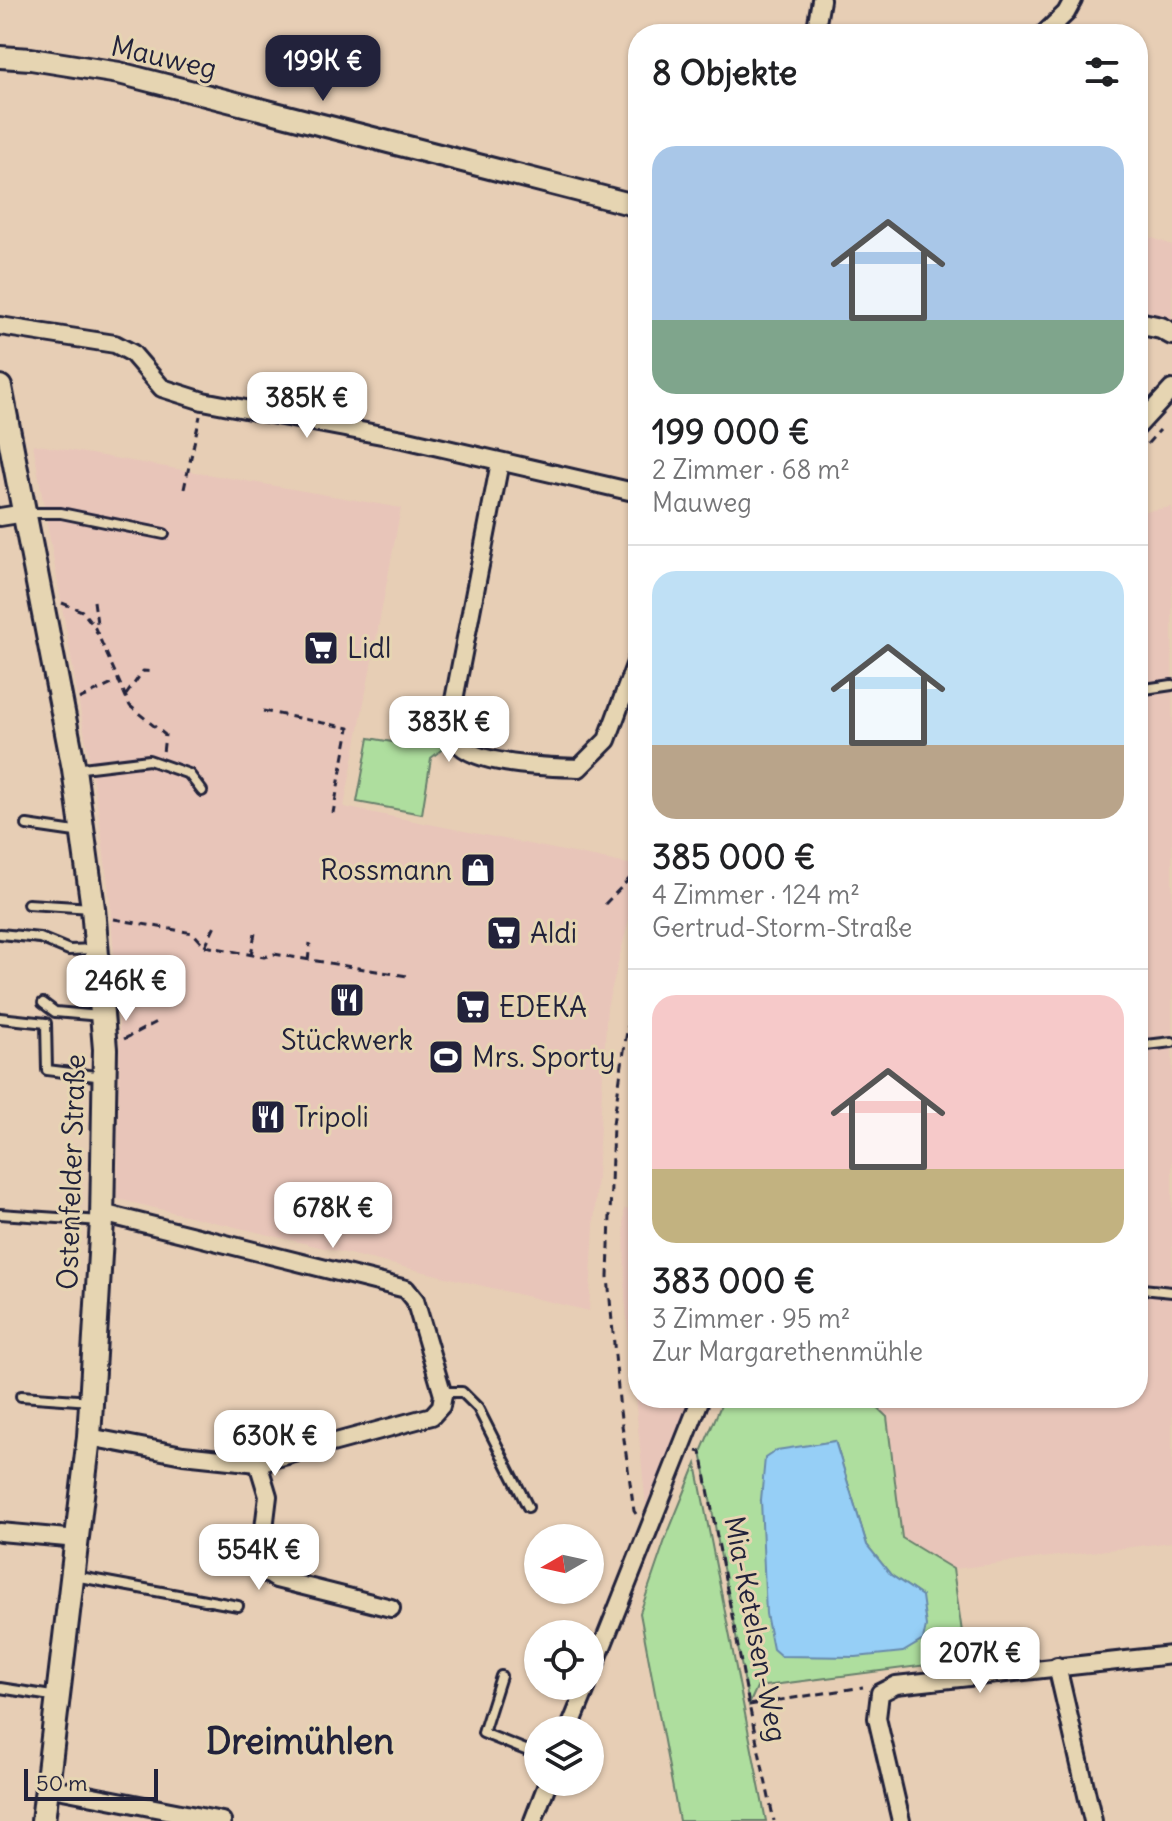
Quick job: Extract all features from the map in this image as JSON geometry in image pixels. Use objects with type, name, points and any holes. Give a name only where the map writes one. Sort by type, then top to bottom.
[{"type":"main road","name":"Ostenfelder Straße","points":[[0,387],[74,769],[97,949],[105,1049],[102,1217],[92,1401],[74,1576],[43,1821]]},
{"type":"street","points":[[817,24],[821,0]]},
{"type":"street","points":[[1054,24],[1066,13],[1073,0]]},
{"type":"street","name":"Mauweg","points":[[0,57],[119,73],[628,203]]},
{"type":"street","points":[[1148,325],[1172,334]]},
{"type":"street","points":[[0,326],[115,344],[132,353],[162,388],[203,401],[408,440],[628,491]]},
{"type":"street","points":[[1148,415],[1172,389]]},
{"type":"street","points":[[500,462],[454,700],[453,735],[461,748],[473,755],[579,768],[607,740],[628,684]]},
{"type":"street","points":[[0,517],[25,513]]},
{"type":"street","points":[[89,1437],[183,1455],[258,1463],[432,1416],[441,1399],[415,1300],[406,1289],[102,1217]]},
{"type":"street","points":[[604,1642],[697,1408]]},
{"type":"street","points":[[258,1463],[268,1496],[262,1570],[276,1579],[391,1608]]},
{"type":"street","points":[[0,1532],[78,1539]]},
{"type":"street","points":[[901,1821],[877,1718],[880,1693],[896,1685],[1172,1655]]},
{"type":"street","points":[[1057,1666],[1093,1821]]},
{"type":"street","points":[[47,1787],[222,1821]]},
{"type":"street","points":[[533,1821],[543,1796]]},
{"type":"lane","points":[[25,513],[61,513],[164,534]]},
{"type":"lane","points":[[1148,689],[1172,685]]},
{"type":"lane","points":[[74,769],[149,760],[189,774],[202,791]]},
{"type":"lane","points":[[27,825],[83,833]]},
{"type":"lane","points":[[28,904],[93,914]]},
{"type":"lane","points":[[0,934],[40,938],[69,950],[97,949]]},
{"type":"lane","points":[[43,1003],[55,1012],[102,1016]]},
{"type":"lane","points":[[0,1018],[46,1023],[47,1070],[105,1077]]},
{"type":"lane","points":[[1148,1045],[1172,1042]]},
{"type":"lane","points":[[0,1214],[102,1217]]},
{"type":"lane","points":[[1148,1290],[1172,1292]]},
{"type":"lane","points":[[441,1399],[462,1392],[478,1408],[528,1507]]},
{"type":"lane","points":[[21,1396],[92,1401]]},
{"type":"lane","points":[[74,1576],[238,1606]]},
{"type":"lane","points":[[501,1676],[483,1733],[524,1749]]},
{"type":"lane","points":[[0,1688],[58,1697]]},
{"type":"path","points":[[184,489],[200,414]]},
{"type":"path","points":[[1148,443],[1164,426]]},
{"type":"path","points":[[94,601],[97,623],[94,626]]},
{"type":"path","points":[[61,602],[82,611],[94,626],[130,706],[165,735],[162,765]]},
{"type":"path","points":[[125,695],[143,671],[154,672]]},
{"type":"path","points":[[78,699],[119,681]]},
{"type":"path","points":[[263,711],[349,728],[333,813]]},
{"type":"path","points":[[605,904],[628,880]]},
{"type":"path","points":[[93,914],[193,933],[205,946],[407,976]]},
{"type":"path","points":[[205,946],[215,925]]},
{"type":"path","points":[[251,955],[255,933]]},
{"type":"path","points":[[308,961],[310,943]]},
{"type":"path","points":[[105,1049],[157,1022]]},
{"type":"path","points":[[628,1024],[613,1124],[608,1277],[620,1411],[634,1511],[651,1525]]},
{"type":"path","name":"Mia-Ketelsen-Weg","points":[[693,1449],[701,1452],[774,1821]]},
{"type":"path","points":[[749,1705],[864,1687],[880,1693]]},
{"type":"shaded area","points":[[1148,237],[1172,245],[1172,334],[1148,326]]},
{"type":"shaded area","points":[[33,444],[401,508],[344,807],[628,864],[628,924],[607,1007],[589,1311],[117,1199],[120,1039],[110,901],[99,815]]},
{"type":"shaded area","points":[[1172,507],[1172,1542],[953,1569],[902,1538],[887,1417],[878,1408],[1148,1408],[1148,511]]},
{"type":"shaded area","points":[[624,1209],[628,1210],[628,1329]]},
{"type":"shaded area","points":[[636,1408],[687,1408],[646,1506]]},
{"type":"green space","points":[[445,737],[450,743],[431,758],[422,814],[357,802],[369,738],[421,747]]},
{"type":"green space","points":[[720,1408],[878,1408],[887,1417],[902,1538],[953,1569],[966,1660],[757,1687],[749,1705],[701,1452]],"holes":[[[835,1441],[867,1545],[891,1575],[922,1596],[761,1500],[803,1447]]]},
{"type":"green space","points":[[696,1464],[766,1821],[679,1821],[640,1613]]},
{"type":"water","points":[[835,1441],[867,1545],[891,1575],[922,1596],[926,1626],[923,1640],[903,1652],[856,1657],[781,1656],[773,1649],[766,1614],[761,1500],[765,1458],[777,1450]]},
{"type":"place","name":"Lidl","points":[[321,648]]},
{"type":"place","name":"Rossmann","points":[[478,870]]},
{"type":"place","name":"Aldi","points":[[504,933]]},
{"type":"place","name":"Stückwerk","points":[[347,1000]]},
{"type":"place","name":"EDEKA","points":[[473,1007]]},
{"type":"place","name":"Mrs. Sporty","points":[[446,1057]]},
{"type":"place","name":"Tripoli","points":[[268,1117]]},
{"type":"district","name":"Dreimühlen","points":[[300,1741]]}]
